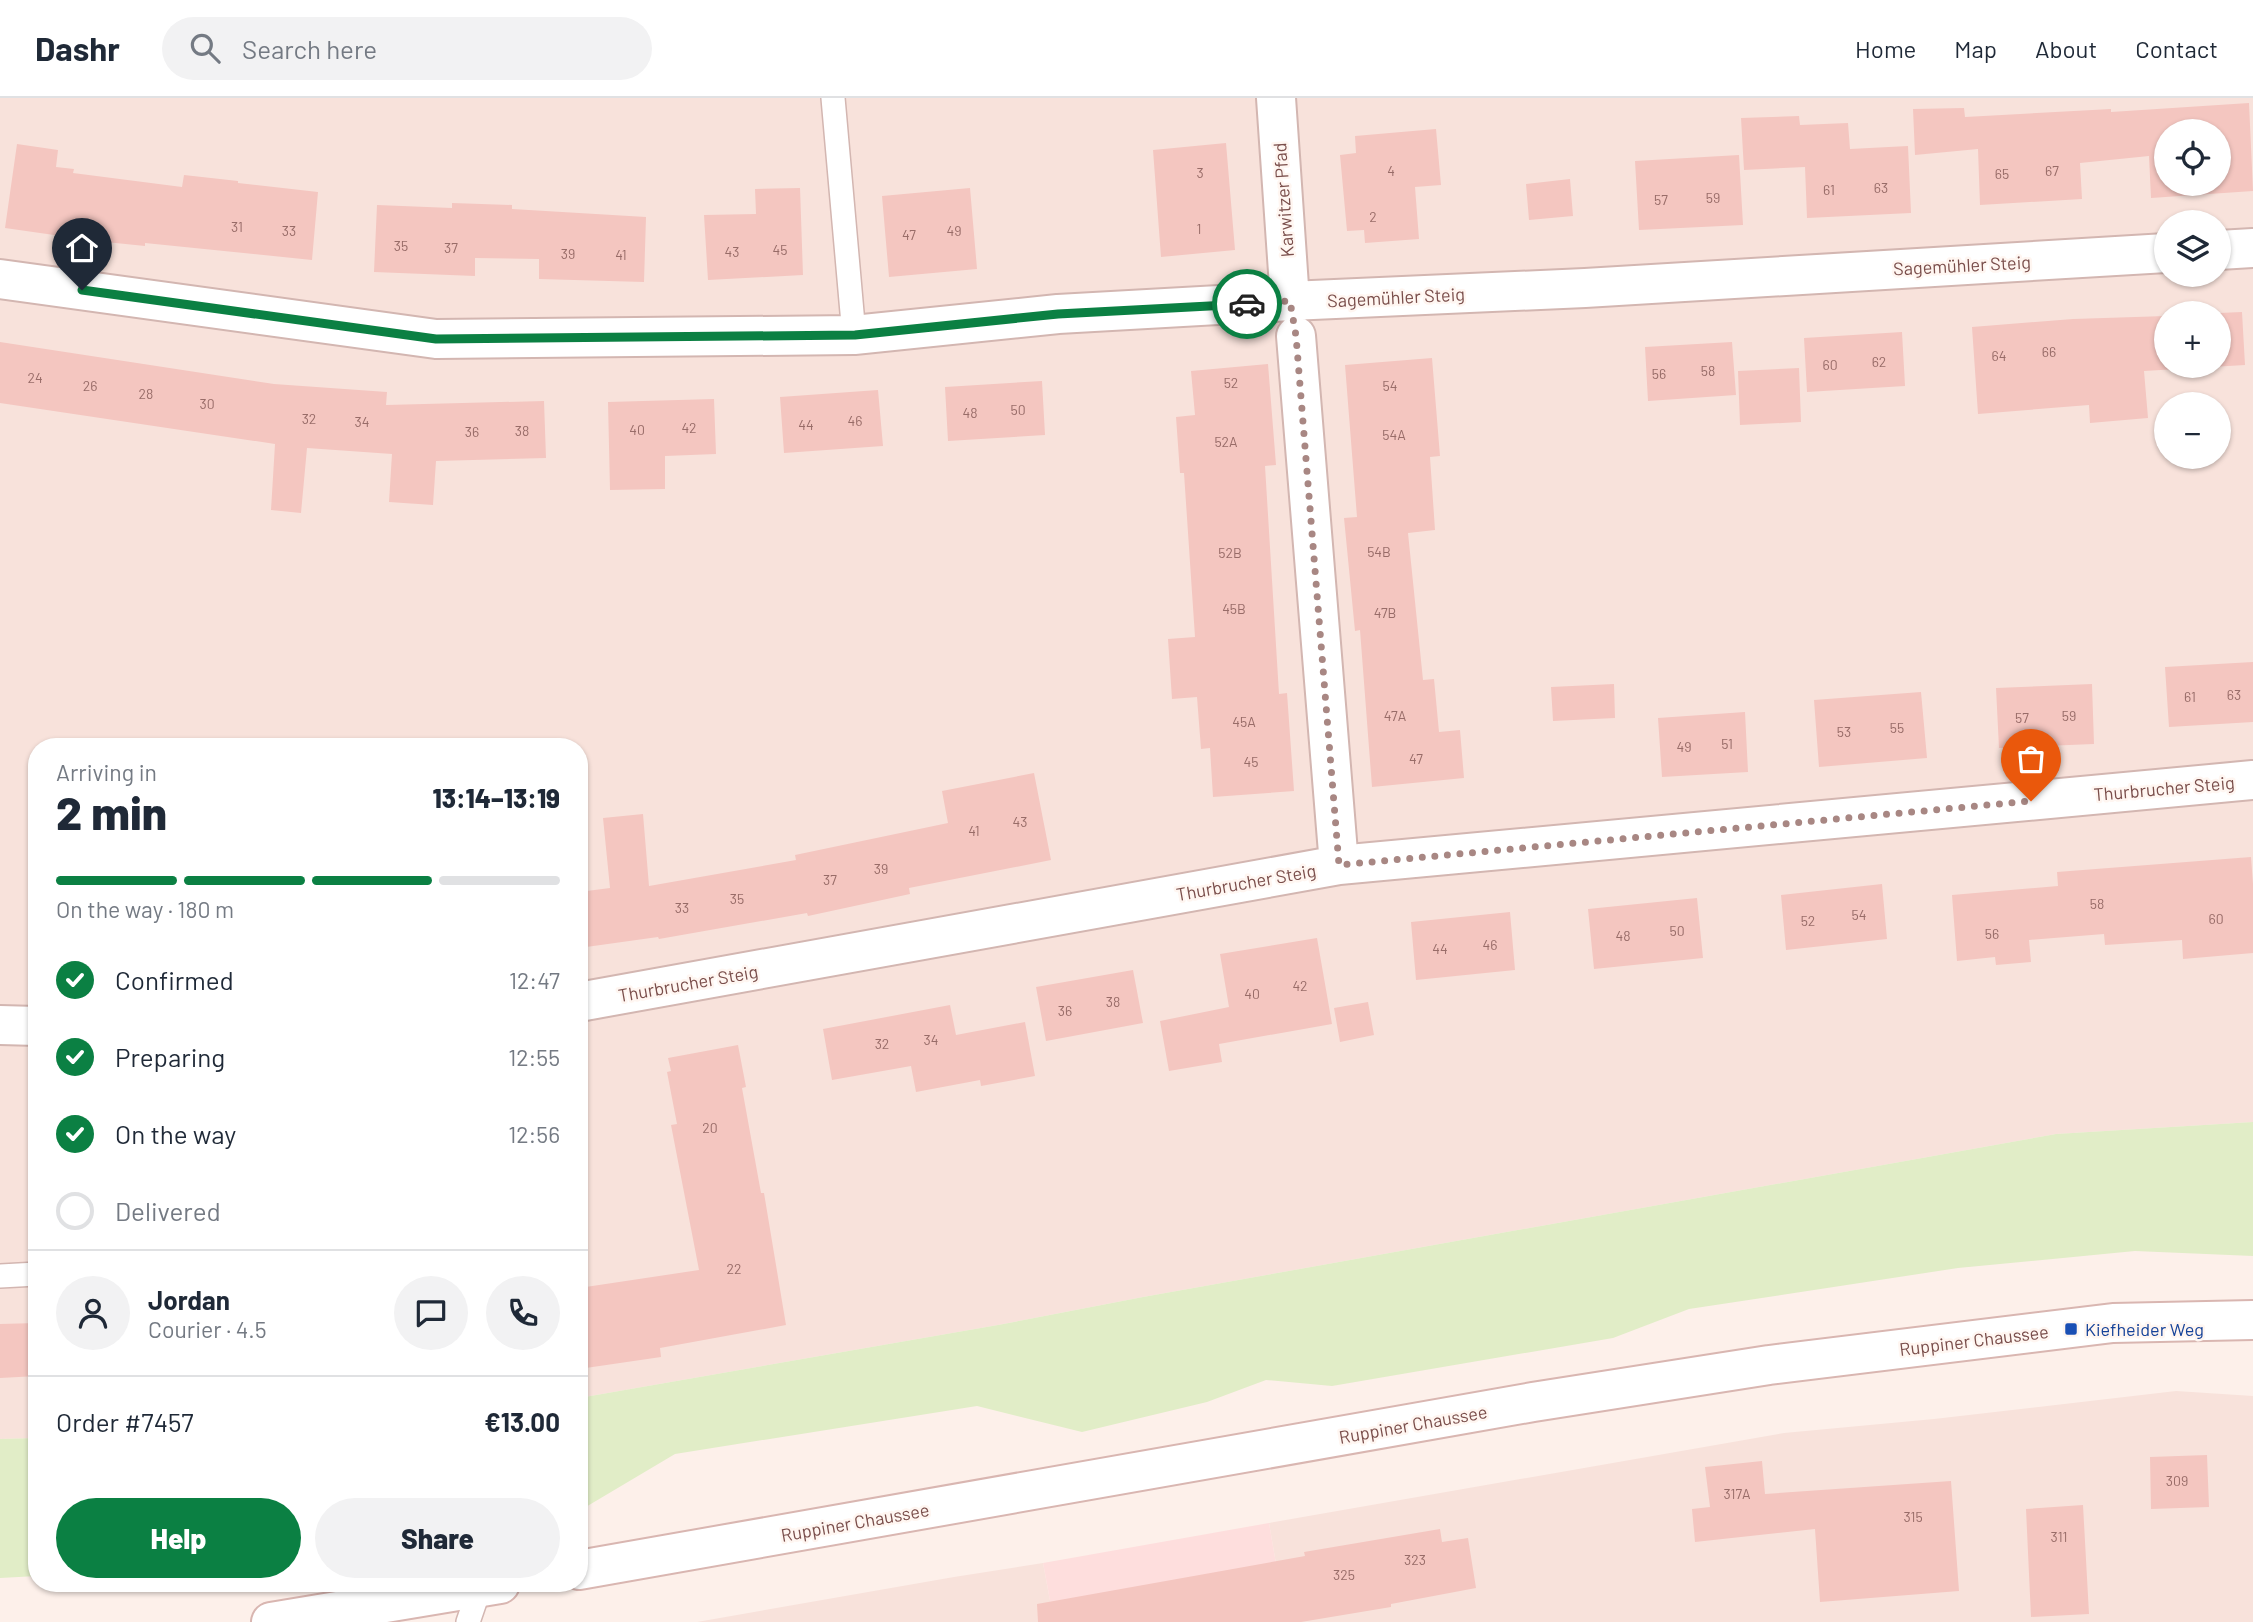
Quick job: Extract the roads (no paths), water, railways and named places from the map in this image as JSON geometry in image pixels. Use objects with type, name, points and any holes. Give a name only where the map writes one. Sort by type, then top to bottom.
[{"type":"street","name":"Karwitzer Pfad","points":[[1276,98],[1339,865]]},
{"type":"street","points":[[2231,249],[2253,248]]},
{"type":"street","name":"Sagemühler Steig","points":[[0,279],[436,339],[855,335],[1058,314],[1293,319],[1585,288],[2154,254]]},
{"type":"street","name":"Thurbrucher Steig","points":[[588,1000],[1339,865],[2253,780]]},
{"type":"street","points":[[0,1025],[28,1026]]},
{"type":"street","name":"Ruppiner Chaussee","points":[[588,1568],[1533,1402],[1769,1365],[2113,1323],[2253,1320]]},
{"type":"street","points":[[271,1622],[483,1598]]},
{"type":"lane","points":[[833,98],[855,335]]},
{"type":"lane","points":[[0,1276],[28,1274]]},
{"type":"place","name":"Kiefheider Weg","points":[[2071,1329]]}]
